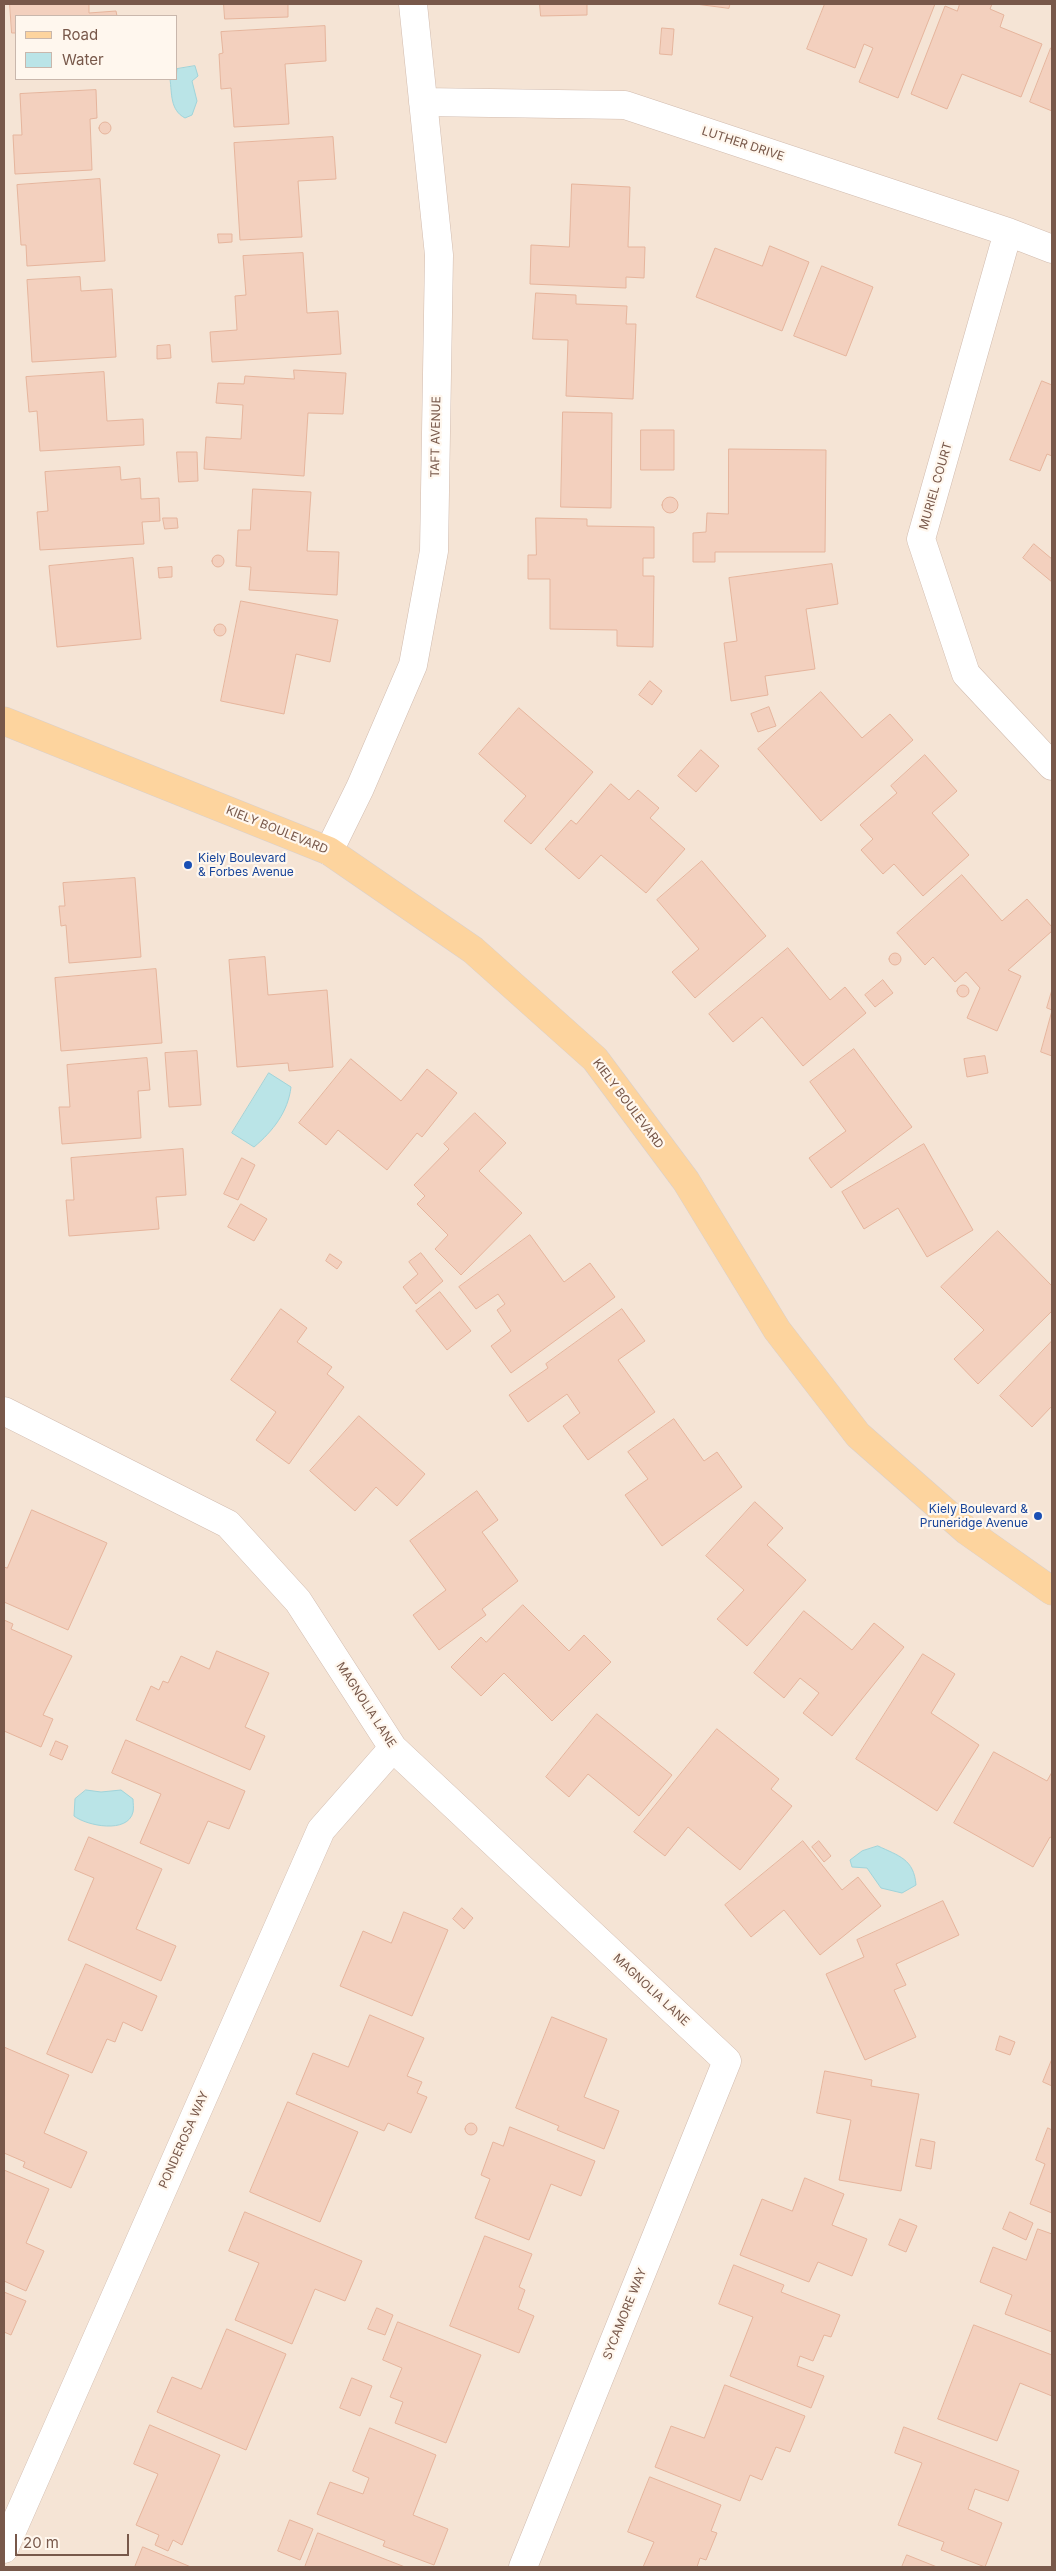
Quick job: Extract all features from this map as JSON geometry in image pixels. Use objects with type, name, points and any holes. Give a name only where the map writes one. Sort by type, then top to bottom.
[{"type":"main road","name":"KIELY BOULEVARD","points":[[4,721],[329,851],[473,950],[595,1060],[686,1181],[777,1330],[858,1435],[967,1531],[1052,1591]]},
{"type":"street","name":"TAFT AVENUE","points":[[329,851],[360,788],[413,665],[434,551],[440,255],[413,4]]},
{"type":"street","name":"LUTHER DRIVE","points":[[423,102],[625,105],[1008,232],[1052,249]]},
{"type":"street","name":"MURIEL COURT","points":[[1008,232],[921,539],[966,674],[1052,766]]},
{"type":"street","name":"MAGNOLIA LANE","points":[[4,1411],[228,1524],[298,1601],[393,1748],[727,2061]]},
{"type":"street","name":"PONDEROSA WAY","points":[[4,2549],[321,1830],[393,1748]]},
{"type":"street","name":"SYCAMORE WAY","points":[[522,2567],[727,2061]]},
{"type":"shaded area","points":[[4,4],[1052,4],[1052,2567],[4,2567]]},
{"type":"water","points":[[195,66],[198,76],[192,81],[197,101],[192,115],[185,118],[180,115],[174,106],[172,96],[170,80],[178,80],[178,69]]},
{"type":"water","points":[[269,1073],[291,1087],[283,1113],[273,1128],[254,1147],[232,1133]]},
{"type":"water","points":[[86,1790],[101,1792],[121,1790],[133,1799],[133,1810],[130,1819],[116,1826],[97,1825],[80,1820],[74,1816],[75,1799]]},
{"type":"water","points":[[878,1846],[899,1856],[909,1864],[915,1876],[916,1885],[902,1893],[881,1888],[867,1868],[852,1867],[850,1860],[862,1851]]},
{"type":"building","points":[[10,4],[89,4],[89,13],[116,11],[117,15],[15,15],[15,33],[12,33]]},
{"type":"building","points":[[224,4],[288,4],[288,17],[225,19]]},
{"type":"building","points":[[540,4],[587,4],[587,15],[541,16]]},
{"type":"building","points":[[696,4],[730,4],[729,8]]},
{"type":"building","points":[[825,4],[935,4],[898,98],[859,82],[873,48],[864,44],[855,68],[807,49]]},
{"type":"building","points":[[960,4],[992,4],[990,9],[1004,15],[1000,27],[1042,44],[1021,97],[962,74],[947,109],[911,94],[945,6],[957,11]]},
{"type":"building","points":[[325,26],[326,61],[285,64],[289,124],[234,127],[231,88],[221,89],[219,54],[223,53],[221,32]]},
{"type":"building","points":[[662,28],[674,29],[672,55],[660,54]]},
{"type":"building","points":[[1052,48],[1052,111],[1030,102]]},
{"type":"building","points":[[96,90],[97,118],[90,119],[92,170],[15,174],[13,135],[22,135],[20,94]]},
{"type":"building","points":[[103,122],[107,122],[111,128],[107,134],[103,134],[99,130],[99,126]]},
{"type":"building","points":[[333,137],[336,179],[298,181],[302,237],[240,240],[234,143]]},
{"type":"building","points":[[100,179],[105,261],[27,266],[26,245],[21,245],[17,185]]},
{"type":"building","points":[[572,184],[630,187],[628,247],[645,247],[644,278],[626,277],[626,288],[530,284],[531,245],[569,247]]},
{"type":"building","points":[[218,234],[232,234],[232,242],[219,243]]},
{"type":"building","points":[[770,246],[809,262],[782,331],[696,297],[715,248],[762,266]]},
{"type":"building","points":[[303,253],[307,313],[338,311],[341,354],[212,362],[210,332],[237,330],[235,296],[246,295],[243,256]]},
{"type":"building","points":[[822,266],[873,287],[846,356],[794,336]]},
{"type":"building","points":[[80,277],[81,291],[112,289],[116,357],[32,362],[27,280]]},
{"type":"building","points":[[536,293],[576,295],[576,304],[627,306],[626,324],[636,324],[633,399],[566,396],[568,340],[533,339]]},
{"type":"building","points":[[170,345],[171,358],[157,359],[157,346]]},
{"type":"building","points":[[294,370],[346,373],[343,414],[308,413],[304,476],[204,469],[206,437],[241,439],[243,405],[216,403],[218,383],[244,384],[245,376],[294,379]]},
{"type":"building","points":[[104,372],[107,421],[143,419],[144,445],[40,451],[37,411],[29,412],[26,377]]},
{"type":"building","points":[[1042,381],[1052,385],[1052,456],[1047,454],[1040,471],[1010,460]]},
{"type":"building","points":[[563,412],[612,413],[611,508],[561,507]]},
{"type":"building","points":[[641,430],[674,430],[674,470],[641,470]]},
{"type":"building","points":[[729,449],[826,450],[825,552],[715,552],[715,562],[693,562],[693,533],[706,532],[707,513],[728,514]]},
{"type":"building","points":[[177,452],[197,452],[198,481],[179,482]]},
{"type":"building","points":[[120,467],[121,480],[140,478],[141,499],[159,498],[160,521],[142,522],[144,544],[40,550],[37,512],[48,511],[45,472]]},
{"type":"building","points":[[253,489],[311,492],[307,551],[339,552],[337,595],[249,590],[251,567],[236,566],[238,530],[250,530]]},
{"type":"building","points":[[667,497],[673,497],[678,502],[676,511],[667,513],[662,508],[662,502]]},
{"type":"building","points":[[163,518],[177,518],[178,528],[165,529]]},
{"type":"building","points":[[536,518],[587,519],[587,526],[654,527],[654,558],[643,558],[643,576],[654,576],[653,647],[617,646],[617,630],[550,629],[550,579],[528,579],[528,555],[536,555]]},
{"type":"building","points":[[1034,544],[1052,559],[1052,582],[1023,558]]},
{"type":"building","points":[[220,555],[223,556],[223,566],[216,567],[213,566],[212,559],[213,556]]},
{"type":"building","points":[[133,558],[141,639],[57,647],[49,566]]},
{"type":"building","points":[[832,564],[838,604],[806,609],[815,669],[765,676],[768,695],[731,701],[724,643],[737,641],[729,578]]},
{"type":"building","points":[[172,567],[172,577],[159,578],[158,568]]},
{"type":"building","points":[[241,601],[338,620],[330,662],[296,654],[284,714],[221,701]]},
{"type":"building","points":[[218,624],[222,624],[226,630],[222,636],[218,636],[214,632],[214,628]]},
{"type":"building","points":[[650,681],[662,691],[652,705],[639,695]]},
{"type":"building","points":[[821,692],[862,738],[890,714],[913,740],[821,821],[758,749]]},
{"type":"building","points":[[769,707],[776,726],[758,732],[751,714]]},
{"type":"building","points":[[519,708],[593,772],[531,844],[504,821],[526,796],[479,754]]},
{"type":"building","points":[[701,750],[719,766],[696,792],[678,776]]},
{"type":"building","points":[[925,755],[957,791],[932,813],[969,855],[923,896],[894,864],[883,874],[861,850],[873,839],[860,825],[897,793],[891,786]]},
{"type":"building","points":[[611,784],[629,800],[638,790],[659,808],[650,818],[685,849],[646,893],[601,855],[579,879],[545,849],[571,820],[576,824]]},
{"type":"building","points":[[702,861],[766,936],[695,998],[672,972],[699,949],[657,900]]},
{"type":"building","points":[[962,875],[1002,921],[1027,899],[1052,927],[1052,931],[1008,970],[1021,976],[997,1031],[967,1018],[980,988],[966,972],[955,982],[933,957],[925,965],[897,933]]},
{"type":"building","points":[[135,878],[141,957],[69,963],[66,925],[61,926],[59,906],[65,906],[63,883]]},
{"type":"building","points":[[788,948],[830,1000],[845,987],[866,1013],[803,1066],[762,1017],[733,1042],[709,1014]]},
{"type":"building","points":[[897,953],[900,954],[900,964],[893,965],[890,964],[889,957],[890,954]]},
{"type":"building","points":[[265,957],[268,995],[327,990],[333,1067],[289,1071],[288,1063],[237,1067],[229,960]]},
{"type":"building","points":[[156,969],[162,1043],[61,1051],[55,978]]},
{"type":"building","points":[[883,980],[893,993],[875,1007],[865,995]]},
{"type":"building","points":[[965,985],[968,986],[968,996],[961,997],[958,996],[957,989],[958,986]]},
{"type":"building","points":[[1052,990],[1052,1010],[1047,1008]]},
{"type":"building","points":[[1052,1011],[1052,1056],[1041,1052]]},
{"type":"building","points":[[854,1049],[912,1127],[831,1188],[809,1158],[846,1131],[810,1082]]},
{"type":"building","points":[[197,1051],[201,1105],[169,1107],[165,1053]]},
{"type":"building","points":[[985,1056],[988,1073],[967,1077],[964,1059]]},
{"type":"building","points":[[147,1058],[150,1090],[138,1091],[141,1138],[62,1144],[59,1107],[70,1107],[67,1065]]},
{"type":"building","points":[[351,1059],[401,1101],[427,1069],[457,1093],[422,1137],[417,1133],[387,1170],[338,1130],[326,1145],[299,1123]]},
{"type":"building","points":[[475,1113],[506,1143],[479,1171],[522,1213],[461,1275],[435,1249],[448,1235],[417,1204],[425,1196],[414,1185],[449,1149],[444,1144]]},
{"type":"building","points":[[924,1144],[973,1230],[927,1257],[898,1208],[864,1229],[842,1192]]},
{"type":"building","points":[[183,1149],[186,1195],[156,1197],[159,1229],[69,1236],[66,1200],[74,1200],[71,1158]]},
{"type":"building","points":[[242,1158],[255,1165],[238,1200],[224,1194]]},
{"type":"building","points":[[241,1204],[267,1219],[254,1241],[228,1227]]},
{"type":"building","points":[[998,1231],[1052,1286],[1052,1311],[978,1384],[954,1359],[984,1330],[941,1287]]},
{"type":"building","points":[[530,1235],[564,1282],[590,1263],[615,1297],[511,1373],[491,1346],[511,1331],[497,1310],[505,1304],[498,1294],[476,1309],[459,1287]]},
{"type":"building","points":[[421,1253],[443,1281],[416,1304],[403,1287],[418,1274],[409,1262]]},
{"type":"building","points":[[330,1254],[342,1262],[337,1269],[326,1261]]},
{"type":"building","points":[[440,1292],[471,1331],[447,1350],[416,1311]]},
{"type":"building","points":[[281,1309],[307,1328],[297,1342],[332,1367],[327,1374],[344,1387],[289,1464],[256,1440],[276,1412],[231,1380]]},
{"type":"building","points":[[622,1309],[645,1341],[618,1360],[655,1412],[588,1460],[563,1426],[580,1413],[567,1394],[528,1422],[509,1395],[548,1368],[546,1364]]},
{"type":"building","points":[[1052,1341],[1052,1406],[1032,1427],[1000,1396]]},
{"type":"building","points":[[359,1416],[425,1474],[397,1506],[376,1487],[355,1511],[310,1471]]},
{"type":"building","points":[[674,1419],[704,1461],[717,1452],[742,1487],[662,1546],[625,1495],[648,1479],[628,1452]]},
{"type":"building","points":[[477,1491],[498,1520],[482,1532],[518,1581],[482,1609],[486,1615],[439,1650],[413,1615],[446,1590],[410,1541]]},
{"type":"building","points":[[755,1502],[783,1528],[767,1545],[806,1580],[747,1646],[717,1619],[744,1590],[706,1556]]},
{"type":"building","points":[[32,1510],[107,1543],[68,1630],[4,1602],[4,1567],[7,1568]]},
{"type":"building","points":[[523,1605],[569,1651],[584,1635],[611,1662],[552,1721],[504,1673],[481,1696],[451,1667],[481,1637],[486,1642]]},
{"type":"building","points":[[804,1611],[852,1650],[874,1623],[904,1647],[832,1736],[803,1713],[819,1693],[800,1678],[784,1698],[754,1673]]},
{"type":"building","points":[[4,1620],[13,1624],[11,1629],[72,1656],[43,1715],[53,1719],[41,1747],[4,1731]]},
{"type":"building","points":[[217,1651],[269,1673],[245,1727],[265,1736],[250,1770],[136,1720],[151,1686],[159,1690],[163,1681],[168,1683],[181,1656],[209,1669]]},
{"type":"building","points":[[923,1654],[955,1674],[931,1713],[979,1745],[937,1811],[856,1759]]},
{"type":"building","points":[[597,1714],[672,1775],[639,1816],[588,1774],[569,1797],[546,1777]]},
{"type":"building","points":[[717,1729],[779,1779],[771,1789],[792,1806],[740,1870],[688,1827],[665,1856],[634,1832]]},
{"type":"building","points":[[126,1740],[245,1791],[229,1829],[208,1821],[189,1864],[140,1843],[161,1794],[112,1773]]},
{"type":"building","points":[[56,1741],[68,1746],[62,1760],[50,1755]]},
{"type":"building","points":[[994,1752],[1047,1781],[1052,1772],[1052,1838],[1050,1837],[1033,1867],[954,1823]]},
{"type":"building","points":[[89,1837],[162,1869],[136,1929],[176,1946],[161,1981],[68,1940],[94,1878],[75,1870]]},
{"type":"building","points":[[803,1841],[842,1890],[858,1877],[881,1906],[820,1955],[784,1910],[751,1937],[725,1905]]},
{"type":"building","points":[[819,1841],[831,1856],[824,1862],[812,1847]]},
{"type":"building","points":[[943,1901],[959,1935],[896,1964],[906,1985],[894,1990],[916,2037],[865,2060],[826,1974],[864,1957],[857,1940]]},
{"type":"building","points":[[462,1908],[473,1918],[464,1929],[453,1919]]},
{"type":"building","points":[[404,1912],[448,1930],[412,2016],[340,1986],[363,1931],[391,1943]]},
{"type":"building","points":[[86,1964],[157,1996],[142,2031],[123,2022],[115,2042],[107,2039],[92,2073],[47,2054]]},
{"type":"building","points":[[370,2015],[424,2038],[407,2076],[422,2082],[417,2093],[427,2097],[411,2133],[388,2123],[384,2131],[296,2094],[313,2053],[348,2067]]},
{"type":"building","points":[[552,2017],[607,2039],[584,2097],[619,2111],[604,2149],[557,2130],[559,2126],[516,2108]]},
{"type":"building","points":[[1000,2036],[1015,2042],[1010,2055],[996,2050]]},
{"type":"building","points":[[4,2047],[69,2075],[44,2133],[87,2152],[71,2188],[23,2167],[25,2162],[4,2153]]},
{"type":"building","points":[[1052,2059],[1052,2086],[1043,2082]]},
{"type":"building","points":[[825,2071],[872,2080],[871,2086],[919,2094],[901,2191],[839,2180],[851,2120],[817,2113]]},
{"type":"building","points":[[288,2102],[358,2132],[320,2222],[250,2192]]},
{"type":"building","points":[[469,2123],[473,2123],[477,2129],[473,2135],[469,2135],[465,2131],[465,2127]]},
{"type":"building","points":[[510,2127],[595,2161],[581,2196],[551,2184],[529,2240],[475,2218],[490,2179],[481,2175],[493,2142],[503,2146]]},
{"type":"building","points":[[1048,2128],[1052,2130],[1052,2213],[1030,2204],[1045,2164],[1036,2160]]},
{"type":"building","points":[[921,2139],[935,2142],[931,2169],[916,2166]]},
{"type":"building","points":[[4,2170],[49,2189],[26,2243],[44,2251],[26,2291],[4,2281]]},
{"type":"building","points":[[805,2178],[844,2194],[832,2225],[867,2239],[852,2276],[818,2262],[809,2282],[740,2255],[762,2199],[792,2211]]},
{"type":"building","points":[[245,2212],[362,2261],[345,2301],[315,2289],[292,2344],[235,2320],[259,2263],[229,2251]]},
{"type":"building","points":[[1010,2212],[1033,2223],[1026,2240],[1003,2229]]},
{"type":"building","points":[[900,2219],[917,2226],[906,2252],[889,2245]]},
{"type":"building","points":[[1038,2229],[1052,2234],[1052,2332],[1005,2314],[1012,2295],[980,2282],[993,2247],[1026,2260]]},
{"type":"building","points":[[485,2236],[532,2254],[519,2287],[525,2290],[518,2309],[534,2316],[519,2353],[450,2326]]},
{"type":"building","points":[[734,2265],[784,2285],[781,2292],[840,2315],[831,2337],[824,2335],[813,2361],[800,2356],[797,2366],[824,2376],[811,2408],[730,2376],[753,2317],[719,2304]]},
{"type":"building","points":[[4,2292],[26,2301],[11,2335],[4,2332]]},
{"type":"building","points":[[377,2308],[393,2315],[385,2335],[368,2329]]},
{"type":"building","points":[[398,2322],[481,2355],[446,2443],[395,2423],[403,2402],[390,2397],[402,2368],[383,2360]]},
{"type":"building","points":[[974,2325],[1052,2355],[1052,2396],[1020,2383],[997,2441],[938,2419]]},
{"type":"building","points":[[227,2329],[286,2354],[246,2450],[157,2412],[172,2377],[201,2389]]},
{"type":"building","points":[[352,2378],[372,2386],[360,2416],[340,2408]]},
{"type":"building","points":[[725,2385],[805,2416],[790,2452],[776,2447],[762,2480],[750,2475],[740,2501],[655,2467],[671,2426],[704,2438]]},
{"type":"building","points":[[150,2425],[220,2455],[182,2545],[173,2540],[168,2551],[155,2545],[159,2535],[136,2525],[158,2474],[134,2464]]},
{"type":"building","points":[[904,2427],[1019,2471],[1008,2501],[975,2489],[968,2509],[1002,2523],[985,2567],[941,2550],[944,2542],[898,2525],[922,2463],[895,2453]]},
{"type":"building","points":[[370,2428],[436,2455],[413,2515],[448,2529],[434,2565],[383,2546],[385,2541],[317,2514],[330,2482],[363,2494],[369,2478],[353,2471]]},
{"type":"building","points":[[650,2477],[721,2505],[711,2531],[717,2533],[706,2560],[700,2558],[697,2567],[643,2567],[654,2542],[628,2532]]},
{"type":"building","points":[[290,2520],[313,2529],[300,2560],[278,2551]]},
{"type":"building","points":[[318,2533],[405,2567],[305,2567]]},
{"type":"building","points":[[143,2547],[191,2567],[135,2567]]},
{"type":"building","points":[[907,2555],[937,2567],[902,2567]]},
{"type":"place","name":"Kiely Boulevard & Forbes Avenue","points":[[188,865]]},
{"type":"place","name":"Kiely Boulevard & Pruneridge Avenue","points":[[1038,1516]]}]
